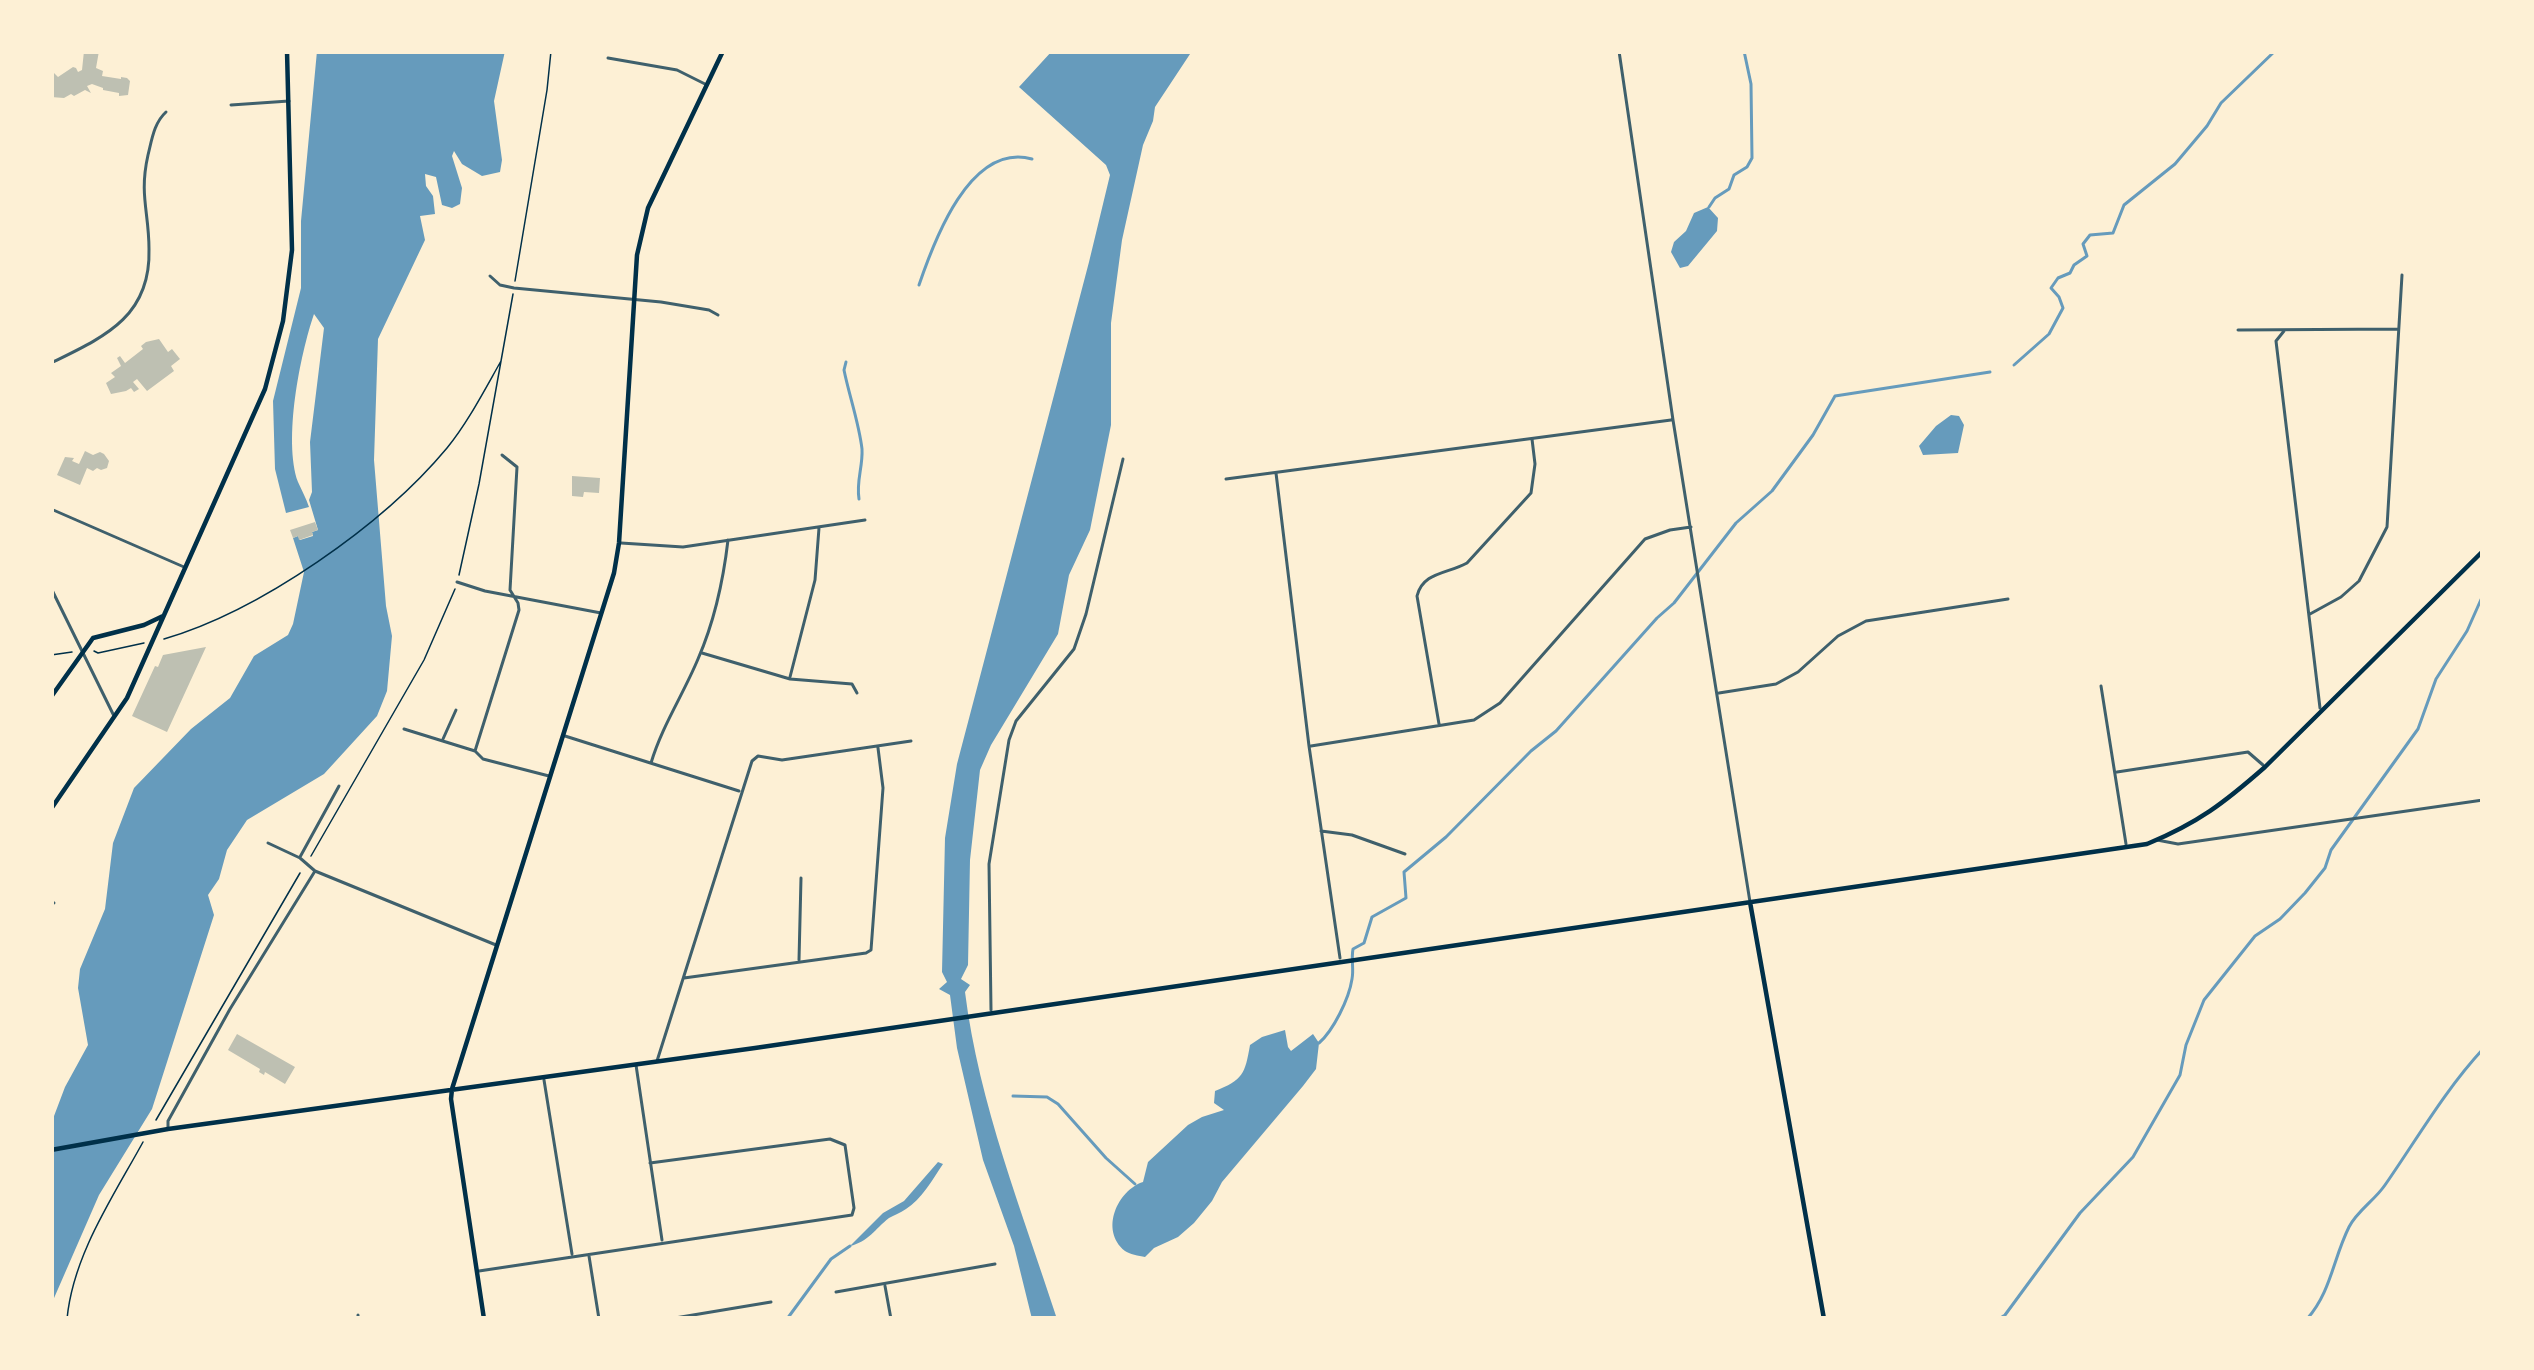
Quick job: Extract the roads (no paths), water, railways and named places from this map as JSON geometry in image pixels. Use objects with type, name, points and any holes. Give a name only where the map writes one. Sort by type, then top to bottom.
[{"type":"main road","points":[[51,809],[127,698],[265,389],[283,321],[292,250],[287,51]]},
{"type":"main road","points":[[484,1319],[452,1089],[602,614],[619,543],[637,255],[648,208],[723,51]]},
{"type":"main road","points":[[51,1150],[2156,840],[2205,817],[2265,767],[2483,551]]},
{"type":"main road","points":[[51,698],[98,635],[163,616]]},
{"type":"main road","points":[[144,625],[151,641]]},
{"type":"main road","points":[[1750,902],[1824,1319]]},
{"type":"street","points":[[1619,51],[1750,902]]},
{"type":"street","points":[[608,58],[677,70],[706,84]]},
{"type":"street","points":[[231,105],[289,101]]},
{"type":"street","points":[[51,363],[114,329],[136,307],[149,251],[143,201],[146,163],[159,118],[166,112]]},
{"type":"street","points":[[2308,615],[2360,581],[2387,527],[2402,275]]},
{"type":"street","points":[[490,276],[514,288],[710,310],[718,315]]},
{"type":"street","points":[[2238,330],[2401,329]]},
{"type":"street","points":[[2284,331],[2276,341],[2321,712]]},
{"type":"street","points":[[1226,479],[1673,419]]},
{"type":"street","points":[[1439,726],[1417,596],[1420,584],[1467,563],[1531,493],[1532,439]]},
{"type":"street","points":[[475,751],[519,610],[510,590],[517,467],[502,455]]},
{"type":"street","points":[[991,1012],[989,865],[1009,740],[1016,721],[1074,649],[1123,459]]},
{"type":"street","points":[[1276,472],[1341,962]]},
{"type":"street","points":[[51,509],[186,568]]},
{"type":"street","points":[[619,543],[683,547],[865,520]]},
{"type":"street","points":[[790,679],[815,580],[819,526]]},
{"type":"street","points":[[1309,746],[1474,720],[1500,703],[1645,539],[1691,527]]},
{"type":"street","points":[[651,763],[659,735],[715,617],[728,539]]},
{"type":"street","points":[[457,582],[602,614]]},
{"type":"street","points":[[51,588],[115,718]]},
{"type":"street","points":[[1718,693],[1776,684],[1866,620],[2008,599]]},
{"type":"street","points":[[701,653],[790,679],[852,684],[857,693]]},
{"type":"street","points":[[2101,686],[2127,847]]},
{"type":"street","points":[[442,740],[456,710]]},
{"type":"street","points":[[404,729],[475,751],[483,759],[550,777]]},
{"type":"street","points":[[564,736],[741,791]]},
{"type":"street","points":[[657,1061],[750,764],[758,756],[782,760],[911,741]]},
{"type":"street","points":[[682,979],[871,950],[883,788],[878,746]]},
{"type":"street","points":[[2115,773],[2248,752],[2265,767]]},
{"type":"street","points":[[300,858],[339,786]]},
{"type":"street","points":[[2156,840],[2178,844],[2483,800]]},
{"type":"street","points":[[1321,831],[1405,854]]},
{"type":"street","points":[[268,843],[315,871],[497,945]]},
{"type":"street","points":[[168,1130],[168,1121],[230,1009],[315,871]]},
{"type":"street","points":[[800,962],[801,878]]},
{"type":"street","points":[[636,1064],[663,1242]]},
{"type":"street","points":[[544,1078],[573,1256]]},
{"type":"street","points":[[476,1271],[852,1215],[854,1208],[845,1145],[830,1139],[650,1163]]},
{"type":"street","points":[[588,1254],[599,1319]]},
{"type":"street","points":[[836,1292],[994,1264]]},
{"type":"street","points":[[885,1285],[891,1319]]},
{"type":"street","points":[[669,1319],[703,1317],[771,1302]]},
{"type":"water","points":[[317,51],[505,51],[494,101],[500,172],[482,176],[462,164],[454,151],[462,188],[460,204],[452,208],[442,205],[436,177],[425,174],[435,214],[420,216],[425,240],[378,339],[374,460],[392,636],[387,691],[377,716],[324,774],[247,820],[227,850],[219,879],[208,895],[214,915],[152,1109],[99,1195],[51,1305],[51,1124],[88,1045],[78,988],[80,969],[105,909],[113,843],[134,788],[191,729],[230,698],[254,656],[288,635],[304,572],[293,538],[313,536],[318,530],[309,500],[310,442],[324,328],[314,314],[299,374],[292,444],[298,482],[309,507],[286,513],[275,469],[273,401],[301,288],[301,221]]},
{"type":"water","points":[[1052,51],[1192,51],[1155,107],[1122,240],[1111,323],[1111,425],[1090,530],[1069,575],[1058,634],[980,770],[970,860],[968,965],[961,979],[970,985],[965,992],[991,1116],[1057,1319],[1032,1319],[1014,1246],[983,1160],[950,995],[939,989],[947,982],[942,972],[945,838],[957,764],[1110,175],[1106,165],[1019,87]]},
{"type":"water","points":[[1708,207],[1718,218],[1717,231],[1688,266],[1680,268],[1671,252],[1674,242],[1686,231],[1694,213]]},
{"type":"water","points":[[1951,415],[1959,416],[1964,425],[1958,453],[1923,455],[1919,446]]},
{"type":"water","points":[[1285,1030],[1291,1051],[1313,1034],[1319,1043],[1316,1069],[1194,1223],[1145,1257],[1125,1251],[1113,1232],[1119,1202],[1143,1182],[1148,1162],[1188,1125],[1224,1110],[1214,1103],[1215,1091],[1241,1075],[1250,1045]]},
{"type":"water","points":[[938,1162],[943,1164],[917,1200],[850,1246],[883,1213],[904,1201]]},
{"type":"waterway","points":[[1709,207],[1752,158],[1751,84],[1744,51]]},
{"type":"waterway","points":[[2014,365],[2049,334],[2063,308],[2051,288],[2087,256],[2083,244],[2090,235],[2113,233],[2124,205],[2175,164],[2221,103],[2275,51]]},
{"type":"waterway","points":[[919,285],[945,221],[973,180],[990,165],[1010,158],[1032,159]]},
{"type":"waterway","points":[[846,362],[862,449],[859,499]]},
{"type":"waterway","points":[[1319,1043],[1344,1005],[1352,979],[1353,949],[1364,943],[1372,917],[1406,898],[1404,872],[1556,731],[1674,603],[1736,523],[1772,491],[1835,396],[1990,372]]},
{"type":"waterway","points":[[1999,1319],[2080,1213],[2133,1157],[2180,1075],[2204,1000],[2255,936],[2280,919],[2325,868],[2331,850],[2418,729],[2436,679],[2467,631],[2483,595]]},
{"type":"waterway","points":[[2307,1319],[2321,1298],[2352,1221],[2381,1190],[2483,1049]]},
{"type":"waterway","points":[[1013,1096],[1047,1097],[1058,1104],[1135,1184]]},
{"type":"waterway","points":[[787,1319],[831,1259],[850,1246]]}]
